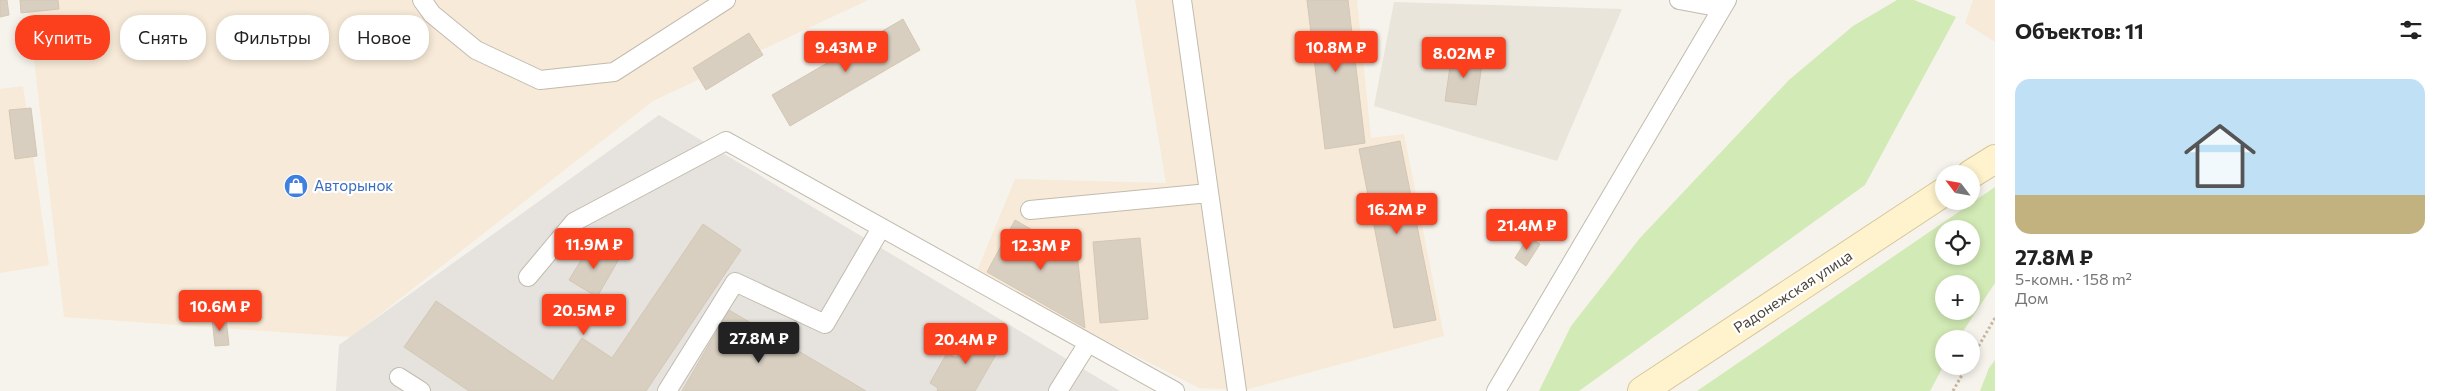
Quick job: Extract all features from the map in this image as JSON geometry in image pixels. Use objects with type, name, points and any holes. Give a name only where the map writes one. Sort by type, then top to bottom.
[{"type":"street","points":[[1980,168],[1995,159]]},
{"type":"street","name":"Радонежская улица","points":[[1642,391],[1935,198]]},
{"type":"lane","points":[[422,0],[432,14],[476,50],[540,80],[614,72],[726,0]]},
{"type":"lane","points":[[1182,0],[1238,391]]},
{"type":"lane","points":[[1496,391],[1725,4],[1679,0]]},
{"type":"lane","points":[[528,277],[574,222],[726,141],[1175,391]]},
{"type":"lane","points":[[1030,210],[1209,193]]},
{"type":"lane","points":[[667,391],[735,282],[825,324],[881,228]]},
{"type":"lane","points":[[1058,391],[1088,342]]},
{"type":"lane","points":[[399,377],[421,391]]},
{"type":"path","points":[[1980,344],[1995,318]]},
{"type":"path","points":[[1953,391],[1962,375]]},
{"type":"shaded area","name":"Авторынок","points":[[27,0],[868,0],[653,101],[351,337],[64,317],[34,60],[110,60],[110,15],[29,15]]},
{"type":"shaded area","points":[[1135,0],[1357,0],[1371,138],[1404,134],[1444,336],[1245,390],[1199,388],[1095,335],[977,271],[1015,179],[1166,183]]},
{"type":"shaded area","points":[[1973,0],[1995,0],[1995,42],[1965,23]]},
{"type":"shaded area","points":[[1394,2],[1622,9],[1557,161],[1374,106]]},
{"type":"shaded area","points":[[23,86],[49,265],[0,273],[0,89]]},
{"type":"shaded area","points":[[659,115],[1120,391],[336,391],[339,345]]},
{"type":"green space","points":[[1897,0],[1914,0],[1956,17],[1865,185],[1579,391],[1539,391],[1571,326],[1640,238],[1789,80],[1853,26]]},
{"type":"green space","points":[[1995,187],[1995,283],[1980,306],[1980,275],[1935,275],[1935,320],[1971,320],[1964,330],[1935,330],[1935,375],[1939,375],[1930,391],[1697,391],[1935,228],[1935,265],[1980,265],[1980,220],[1947,220],[1961,210],[1980,210],[1980,197]]},
{"type":"green space","points":[[1995,360],[1995,391],[1980,391],[1989,368]]},
{"type":"building","points":[[0,0],[7,0],[9,15],[0,17]]},
{"type":"building","points":[[20,0],[58,0],[59,9],[21,13]]},
{"type":"building","points":[[1307,0],[1348,0],[1365,143],[1325,149]]},
{"type":"building","points":[[903,19],[920,50],[790,126],[772,95]]},
{"type":"building","points":[[749,33],[763,55],[706,90],[693,68]]},
{"type":"building","points":[[1452,53],[1483,57],[1476,105],[1445,101]]},
{"type":"building","points":[[31,108],[37,156],[15,159],[9,110]]},
{"type":"building","points":[[1400,141],[1436,320],[1394,328],[1359,149]]},
{"type":"building","points":[[1015,220],[1053,242],[1076,243],[1085,328],[987,272]]},
{"type":"building","points":[[703,224],[741,250],[646,391],[469,391],[404,347],[436,301],[553,381],[582,338],[612,358]]},
{"type":"building","points":[[1528,237],[1540,244],[1526,266],[1515,258]]},
{"type":"building","points":[[1140,238],[1148,319],[1100,323],[1093,242]]},
{"type":"building","points":[[592,242],[619,259],[597,297],[569,280]]},
{"type":"building","points":[[729,310],[866,391],[682,391]]},
{"type":"building","points":[[226,318],[229,345],[215,346],[212,319]]},
{"type":"building","points":[[973,330],[1001,346],[975,391],[937,391],[938,388],[930,383],[947,353],[956,358]]},
{"type":"place","name":"Авторынок","points":[[296,186]]}]
